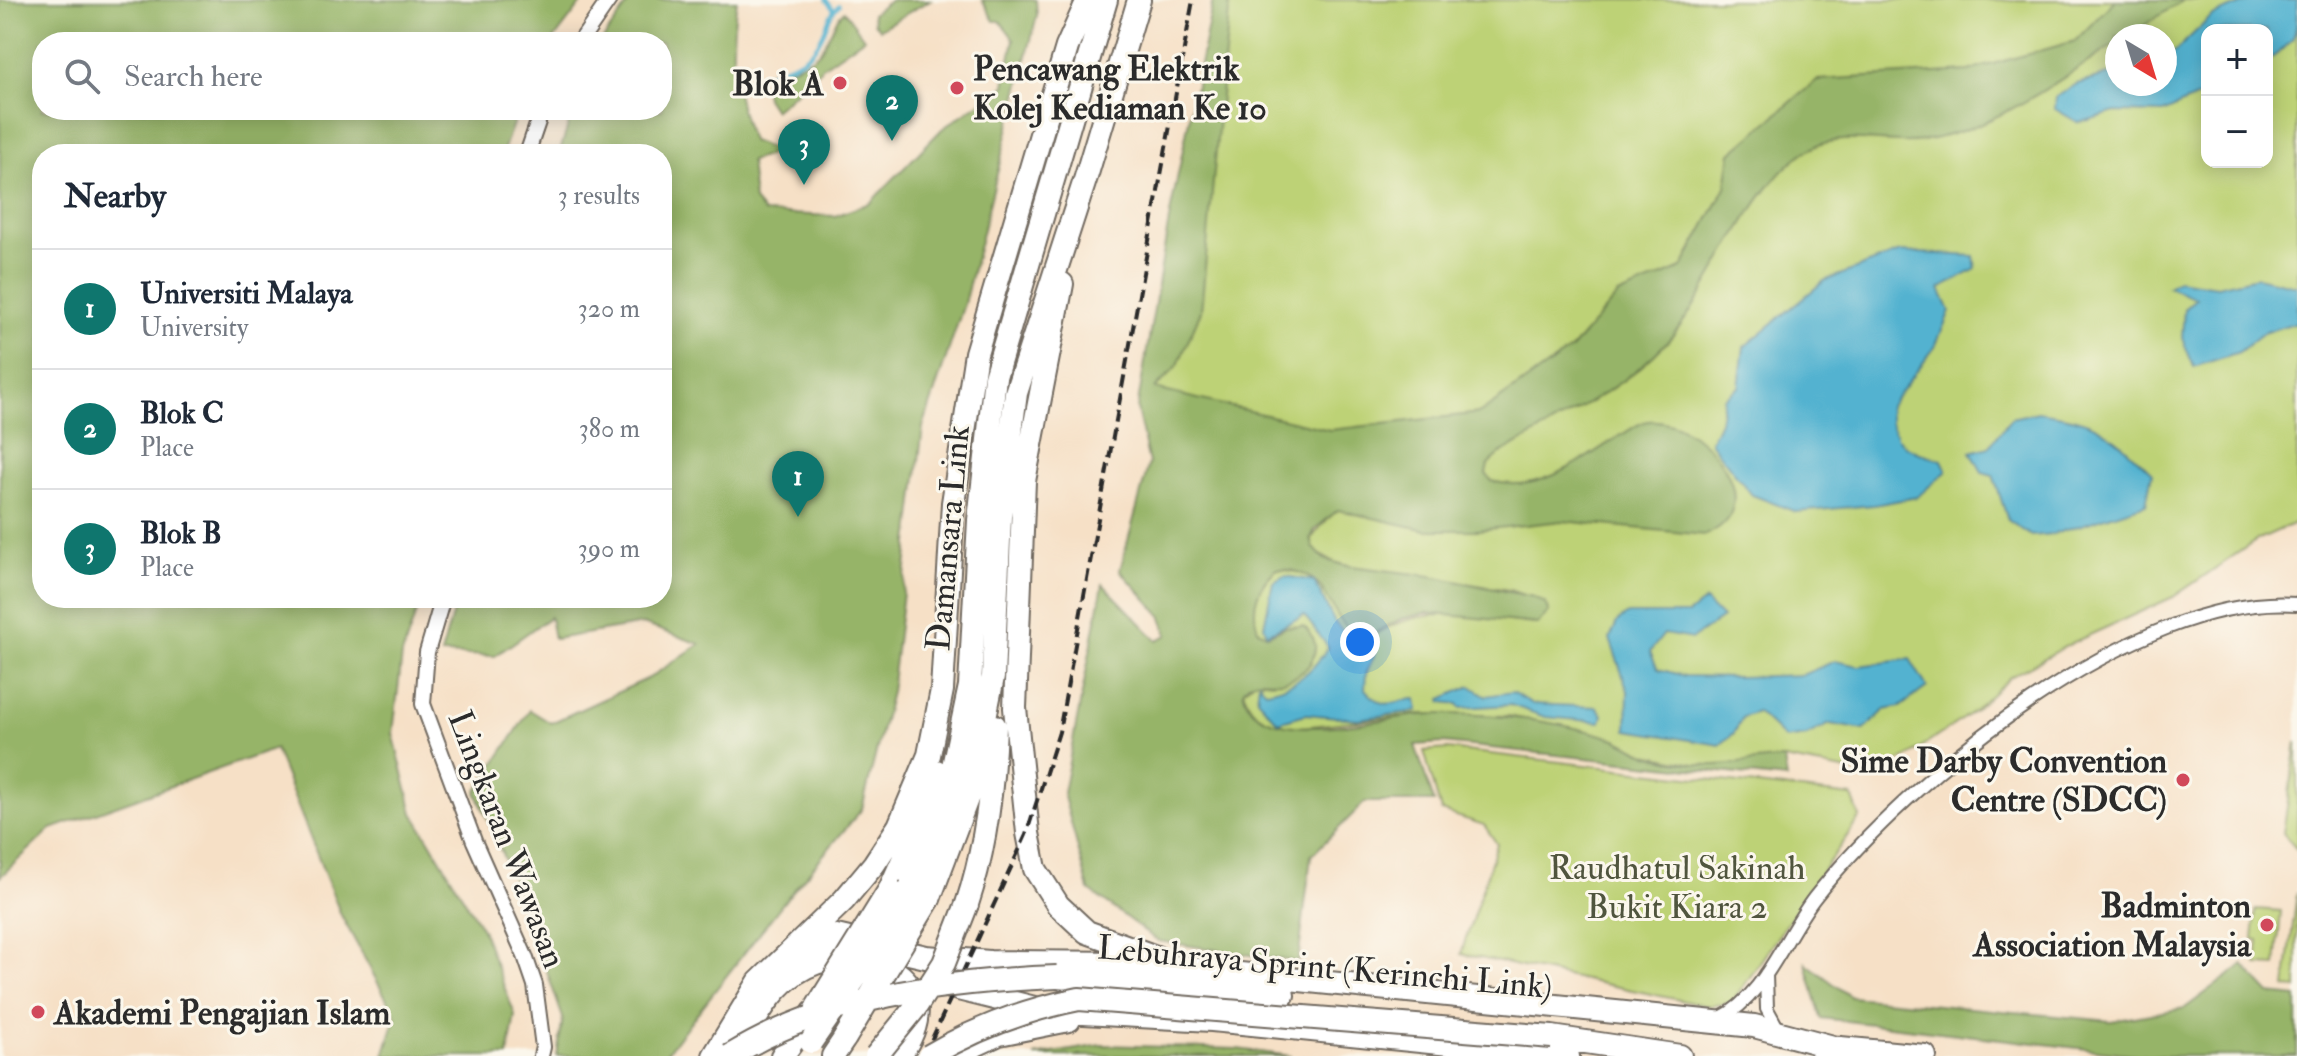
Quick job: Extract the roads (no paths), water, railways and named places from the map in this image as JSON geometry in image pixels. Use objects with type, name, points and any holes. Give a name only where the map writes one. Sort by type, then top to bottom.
[{"type":"highway","points":[[714,1056],[759,982],[844,900],[874,864],[899,826],[929,755],[942,690],[949,546],[976,353],[998,270],[1067,47],[1088,0]]},
{"type":"highway","name":"Damansara Link","points":[[839,1047],[910,892],[947,795],[970,686],[979,520],[995,377],[1106,0]]},
{"type":"highway","name":"Damansara Link","points":[[807,1049],[861,970],[971,788],[993,677],[1000,516],[1016,393],[1139,0]]},
{"type":"highway","points":[[1086,177],[1039,390],[1024,481],[1015,708],[1028,833],[1035,869],[1058,905],[1087,932],[1195,970]]},
{"type":"highway","points":[[782,1056],[817,1007],[910,892],[919,824],[949,716],[962,549],[981,415],[995,377]]},
{"type":"highway","points":[[958,479],[962,549]]},
{"type":"highway","points":[[876,1056],[915,1008],[944,963],[979,869],[995,729],[993,677]]},
{"type":"highway","points":[[874,864],[863,890],[867,912],[886,946],[938,984],[1047,1011],[1212,1020],[1568,1056]]},
{"type":"highway","points":[[759,982],[810,942],[836,936],[952,959],[1059,960],[1195,970],[1712,1022],[1779,1031],[1833,1047]]},
{"type":"highway","points":[[732,1056],[780,985],[806,967],[848,959],[890,968],[905,977],[917,998],[916,1020],[908,1045],[899,1056]]},
{"type":"highway","points":[[1047,1011],[1031,996],[1029,976],[1037,966],[1059,960]]},
{"type":"highway","name":"Lebuhraya Sprint (Kerinchi Link)","points":[[732,1056],[795,1022],[852,1003],[987,980],[1057,977],[1138,981],[1555,1029],[1680,1056]]},
{"type":"highway","name":"Lebuhraya Sprint (Kerinchi Link)","points":[[929,1056],[995,1022],[1038,1007],[1079,999],[1833,1047],[1925,1056]]},
{"type":"highway","points":[[952,1056],[1021,1028],[1102,1015]]},
{"type":"street","points":[[587,32],[609,0]]},
{"type":"street","points":[[530,144],[539,120]]},
{"type":"street","points":[[1712,1022],[1737,1007],[1766,971],[1813,899],[1877,825],[1917,788],[2034,697],[2082,668],[2182,622],[2233,608],[2297,604]]},
{"type":"street","name":"Lingkaran Wawasan","points":[[440,608],[427,652],[423,704],[448,776],[535,985],[543,1047],[541,1056]]},
{"type":"street","points":[[1766,971],[1767,1009],[1779,1031]]},
{"type":"water","points":[[2253,0],[2297,0],[2297,23],[2293,37],[2273,56],[2273,24],[2204,24],[2212,16]]},
{"type":"water","points":[[2201,27],[2201,96],[2163,113],[2115,112],[2079,123],[2055,109],[2056,97],[2077,84],[2105,76],[2105,96],[2177,96],[2177,50]]},
{"type":"water","points":[[1900,252],[1974,256],[1976,269],[1940,289],[1950,311],[1935,347],[1889,407],[1890,420],[1898,438],[1911,449],[1942,460],[1947,471],[1917,497],[1874,505],[1796,512],[1752,495],[1710,442],[1720,421],[1724,398],[1739,387],[1744,347],[1824,281]]},
{"type":"water","points":[[2257,277],[2297,286],[2297,322],[2263,333],[2239,352],[2194,367],[2182,338],[2184,309],[2196,298],[2168,287],[2178,280],[2217,286]]},
{"type":"water","points":[[2038,412],[2076,419],[2113,437],[2152,473],[2146,504],[2054,534],[2031,536],[2008,520],[1993,475],[1982,472],[1971,452],[1989,447],[2011,418]]},
{"type":"water","points":[[1285,576],[1314,581],[1335,623],[1361,649],[1377,649],[1366,674],[1365,689],[1372,697],[1389,704],[1416,699],[1418,711],[1358,719],[1306,714],[1278,722],[1257,699],[1259,682],[1266,691],[1294,682],[1316,663],[1328,647],[1304,615],[1267,634],[1264,626],[1273,582]]},
{"type":"water","points":[[1705,601],[1722,618],[1692,639],[1664,634],[1650,652],[1658,669],[1685,676],[1802,675],[1835,661],[1859,666],[1910,659],[1927,687],[1900,707],[1885,710],[1864,730],[1830,724],[1807,736],[1785,739],[1757,712],[1743,717],[1734,733],[1720,745],[1627,730],[1628,691],[1610,639],[1617,622],[1628,614],[1688,614]]},
{"type":"water","points":[[1471,686],[1486,696],[1512,692],[1533,704],[1597,707],[1603,715],[1601,722],[1545,717],[1511,705],[1461,708],[1458,704],[1442,702],[1441,699]]},
{"type":"waterway","points":[[826,0],[834,10]]},
{"type":"waterway","points":[[765,74],[799,61],[813,50],[839,5]]},
{"type":"railway","points":[[924,1056],[1026,835],[1059,732],[1193,0]]},
{"type":"place","name":"Blok A","points":[[840,83]]},
{"type":"place","name":"Pencawang Elektrik Kolej Kediaman Ke 10","points":[[957,88]]},
{"type":"place","name":"Blok C","points":[[892,141]]},
{"type":"place","name":"Blok B","points":[[804,185]]},
{"type":"place","name":"Universiti Malaya","points":[[798,517]]},
{"type":"place","name":"Sime Darby Convention Centre (SDCC)","points":[[2183,780]]},
{"type":"place","name":"Badminton Association Malaysia","points":[[2267,925]]},
{"type":"place","name":"Akademi Pengajian Islam","points":[[38,1012]]},
{"type":"park label","name":"Raudhatul Sakinah Bukit Kiara 2","points":[[1677,886]]}]
